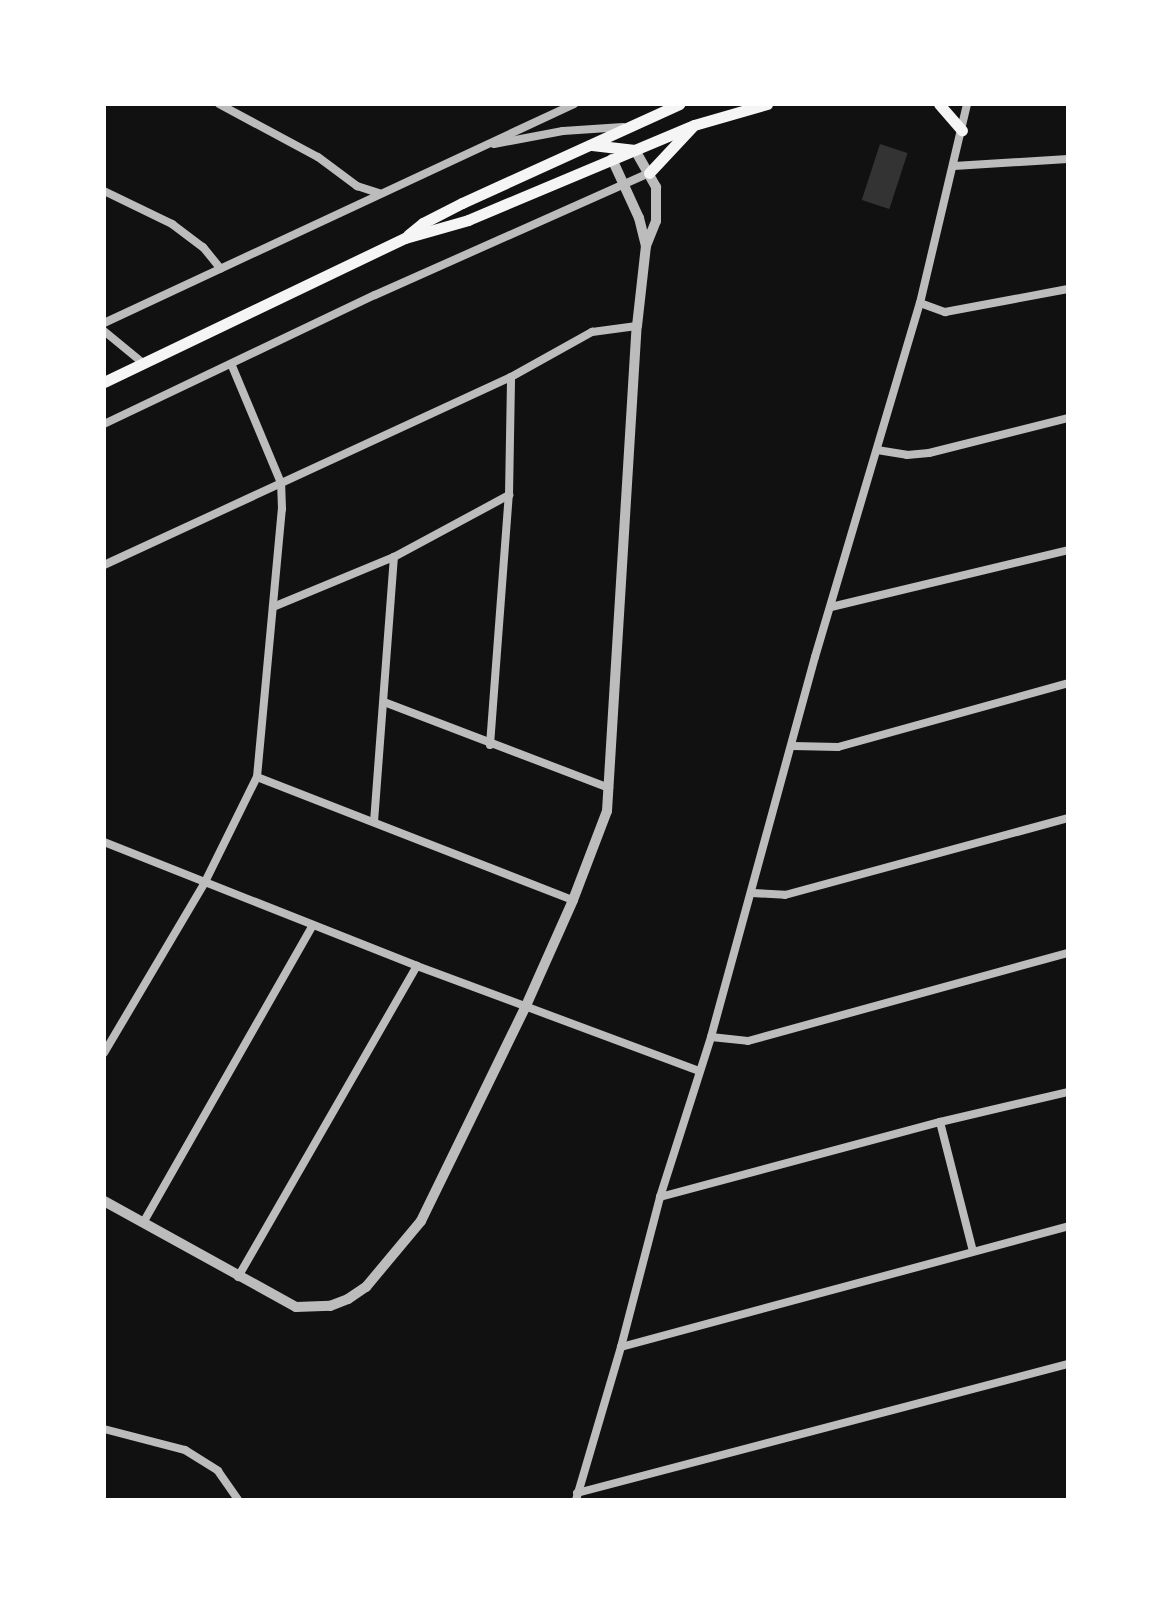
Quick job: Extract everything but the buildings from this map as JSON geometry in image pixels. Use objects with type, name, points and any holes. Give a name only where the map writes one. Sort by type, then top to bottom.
[{"type":"main road","points":[[405,238],[436,216],[679,104]]},
{"type":"main road","points":[[104,382],[405,238],[468,220],[614,153],[635,150],[694,125],[767,104]]},
{"type":"main road","points":[[939,104],[962,130]]},
{"type":"main road","points":[[649,173],[694,125]]},
{"type":"main road","points":[[614,153],[626,128]]},
{"type":"main road","points":[[588,145],[614,153]]},
{"type":"street","points":[[219,104],[318,157],[357,186],[380,193]]},
{"type":"street","points":[[104,323],[574,104]]},
{"type":"street","points":[[576,1497],[920,303],[967,104]]},
{"type":"street","points":[[459,155],[523,138],[626,128]]},
{"type":"street","points":[[104,1201],[296,1307],[330,1306],[366,1287],[421,1221],[525,1008],[573,900],[607,811],[637,326],[646,246],[656,221],[656,187],[635,150]]},
{"type":"street","points":[[614,153],[646,246]]},
{"type":"street","points":[[954,166],[1068,159]]},
{"type":"street","points":[[104,424],[232,366],[375,295],[649,173]]},
{"type":"street","points":[[104,191],[172,224],[203,247],[221,269]]},
{"type":"street","points":[[920,303],[945,312],[1068,289]]},
{"type":"street","points":[[104,565],[511,377],[592,332],[637,326]]},
{"type":"street","points":[[104,331],[143,363]]},
{"type":"street","points":[[104,1053],[205,882],[257,777],[280,534],[281,483],[232,366]]},
{"type":"street","points":[[490,745],[509,495],[511,377]]},
{"type":"street","points":[[877,450],[907,455],[929,453],[1068,418]]},
{"type":"street","points":[[273,607],[394,557],[509,495]]},
{"type":"street","points":[[831,607],[1068,550]]},
{"type":"street","points":[[374,822],[394,557]]},
{"type":"street","points":[[793,746],[838,747],[1068,683]]},
{"type":"street","points":[[384,702],[609,788]]},
{"type":"street","points":[[257,777],[573,900]]},
{"type":"street","points":[[752,893],[785,895],[1068,818]]},
{"type":"street","points":[[104,842],[525,1008],[699,1071]]},
{"type":"street","points":[[143,1223],[313,925]]},
{"type":"street","points":[[711,1037],[748,1041],[1068,953]]},
{"type":"street","points":[[238,1277],[417,966]]},
{"type":"street","points":[[660,1197],[940,1122],[1068,1092]]},
{"type":"street","points":[[940,1122],[973,1251]]},
{"type":"street","points":[[621,1347],[1068,1226]]},
{"type":"street","points":[[576,1497],[1068,1364]]},
{"type":"street","points":[[104,1429],[185,1450],[218,1471],[238,1500]]},
{"type":"shaded area","points":[[880,144],[908,153],[889,209],[862,200]]}]
